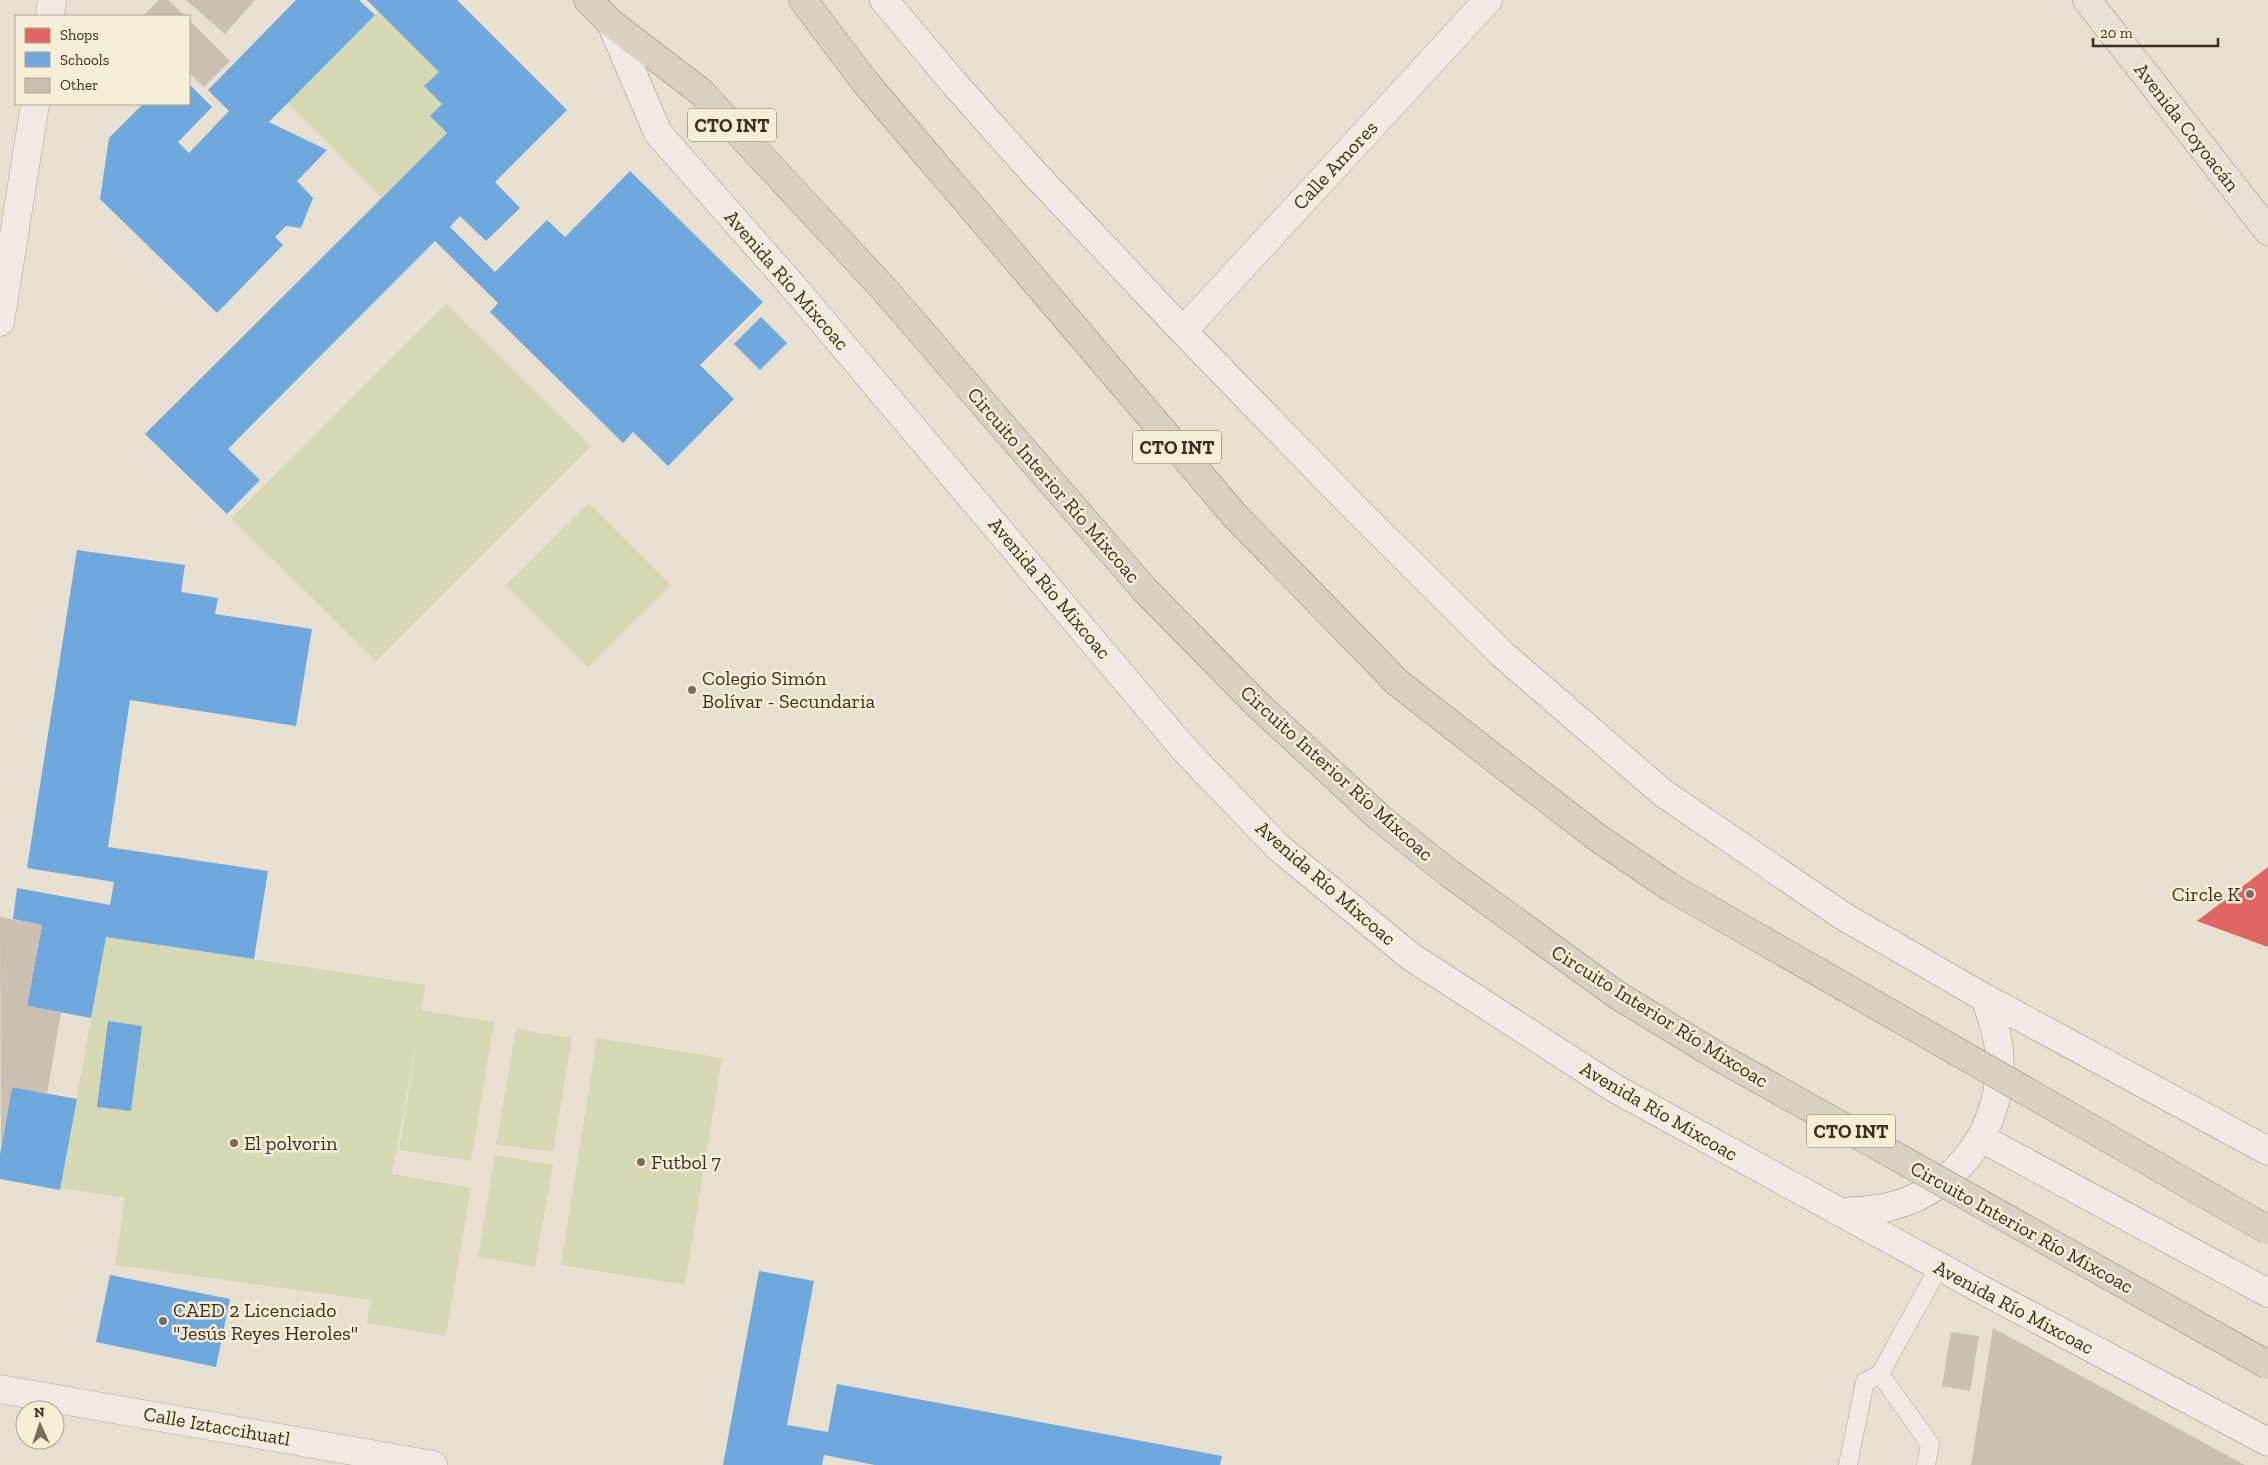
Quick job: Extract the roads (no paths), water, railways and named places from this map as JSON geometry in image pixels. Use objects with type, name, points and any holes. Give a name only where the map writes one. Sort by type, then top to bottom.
[{"type":"highway","name":"Avenida Río Mixcoac","points":[[588,0],[610,24]]},
{"type":"highway","name":"CTO INT","points":[[803,0],[865,82],[1236,517],[1398,683],[1598,838],[1670,887],[2268,1230]]},
{"type":"highway","name":"Circuito Interior Río Mixcoac","points":[[610,24],[701,92],[883,288],[1144,589],[1258,705],[1380,818],[1449,873],[1618,995],[1719,1057],[2268,1365]]},
{"type":"main road","points":[[50,15],[52,0]]},
{"type":"main road","points":[[884,0],[953,82],[1027,165],[1183,331],[1350,503],[1502,654],[1663,793],[1843,916],[1985,998],[2268,1151]]},
{"type":"main road","name":"Calle Amores","points":[[1183,331],[1488,0]]},
{"type":"main road","name":"Avenida Coyoacán","points":[[2087,0],[2268,231]]},
{"type":"main road","name":"Avenida Río Mixcoac","points":[[610,24],[658,133],[804,298],[1184,749],[1278,847],[1418,961],[1614,1088],[1940,1267],[2268,1442]]},
{"type":"main road","points":[[0,322],[3,283],[35,105]]},
{"type":"main road","points":[[1839,1212],[1894,1206],[1932,1190],[1945,1182],[1955,1172],[1981,1138],[1990,1119],[1997,1090],[2000,1062],[1996,1032],[1985,998]]},
{"type":"main road","points":[[1981,1138],[2268,1293]]},
{"type":"main road","name":"Calle Iztaccihuatl","points":[[0,1389],[433,1465]]},
{"type":"lane","points":[[1848,1465],[1865,1382],[1880,1374],[1940,1267]]},
{"type":"lane","points":[[1880,1374],[1930,1444],[1926,1465]]},
{"type":"place","name":"Colegio Simón Bolívar - Secundaria","points":[[692,690]]},
{"type":"place","name":"Circle K","points":[[2250,894]]},
{"type":"place","name":"El polvorin","points":[[234,1143]]},
{"type":"place","name":"Futbol 7","points":[[641,1162]]},
{"type":"place","name":"CAED 2 Licenciado \"Jesús Reyes Heroles\"","points":[[163,1321]]}]
